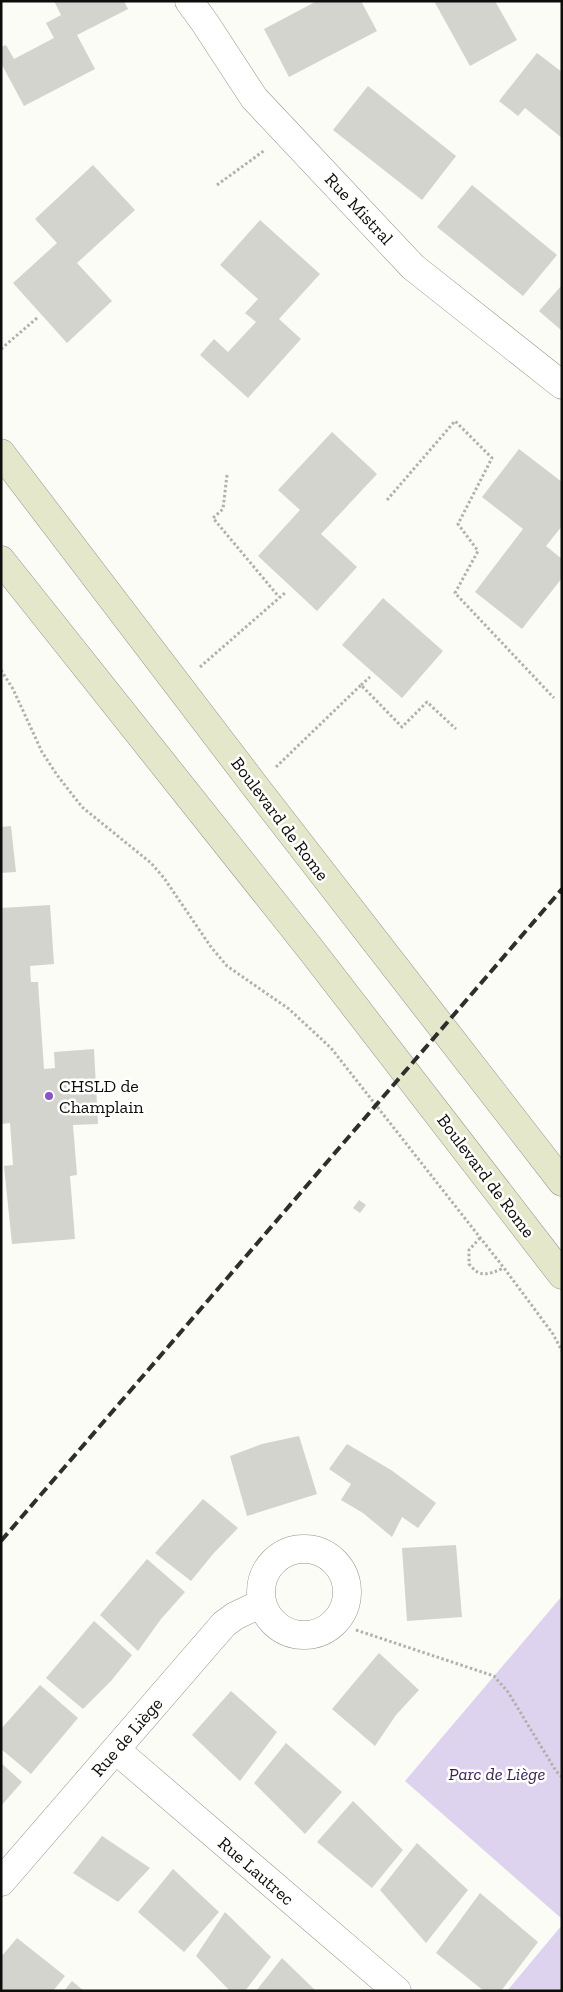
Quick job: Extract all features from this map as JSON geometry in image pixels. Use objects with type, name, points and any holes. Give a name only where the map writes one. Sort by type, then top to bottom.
[{"type":"main road","name":"Boulevard de Rome","points":[[1,453],[264,798],[562,1182]]},
{"type":"main road","name":"Boulevard de Rome","points":[[1,560],[307,944],[562,1275]]},
{"type":"street","name":"Rue Mistral","points":[[191,2],[254,98],[413,267],[562,386]]},
{"type":"street","name":"Rue de Liège","points":[[1,1882],[224,1624],[262,1602]]},
{"type":"street","name":"Rue Lautrec","points":[[116,1750],[397,1991]]},
{"type":"path","points":[[217,185],[287,133]]},
{"type":"path","points":[[1,350],[37,318]]},
{"type":"path","points":[[387,500],[455,421],[492,458],[458,524],[478,551],[455,593],[554,698]]},
{"type":"path","points":[[227,475],[223,510],[213,518],[279,597]]},
{"type":"path","points":[[199,668],[286,592]]},
{"type":"path","points":[[1,670],[13,689],[34,737],[46,758],[82,808],[151,863],[169,885],[211,947],[227,966],[289,1009],[331,1048],[504,1268],[553,1334],[562,1351]]},
{"type":"path","points":[[275,767],[370,677]]},
{"type":"path","points":[[362,685],[402,727],[427,702],[456,728]]},
{"type":"path","points":[[480,1238],[469,1250],[469,1264],[479,1273],[484,1274],[504,1268]]},
{"type":"path","points":[[356,1630],[494,1676],[508,1692],[556,1771],[562,1777]]},
{"type":"green space","name":"Parc de Liège","points":[[562,1596],[562,1919],[405,1781]]},
{"type":"green space","points":[[562,1925],[562,1991],[507,1991]]},
{"type":"building","points":[[54,1],[124,1],[128,9],[77,35],[95,69],[24,106],[1,63],[1,47],[6,45],[14,59],[54,38],[46,23],[61,15]]},
{"type":"building","points":[[317,1],[361,1],[377,31],[289,77],[264,29]]},
{"type":"building","points":[[434,1],[495,1],[517,40],[470,66]]},
{"type":"building","points":[[537,53],[562,72],[562,138],[525,108],[518,116],[499,101]]},
{"type":"building","points":[[368,86],[456,156],[422,200],[333,130]]},
{"type":"building","points":[[93,165],[135,210],[77,263],[112,301],[67,343],[13,283],[57,243],[35,219]]},
{"type":"building","points":[[472,185],[557,255],[523,296],[437,227]]},
{"type":"building","points":[[260,220],[320,274],[279,319],[301,339],[248,398],[200,355],[214,339],[228,352],[256,322],[245,313],[258,299],[220,265]]},
{"type":"building","points":[[562,285],[562,331],[539,311]]},
{"type":"building","points":[[332,432],[377,474],[321,534],[357,567],[317,611],[258,556],[300,510],[278,490]]},
{"type":"building","points":[[519,449],[562,482],[562,526],[546,546],[562,559],[562,578],[522,629],[475,592],[523,529],[482,497]]},
{"type":"building","points":[[383,598],[443,651],[402,698],[342,645]]},
{"type":"building","points":[[11,826],[16,872],[1,873],[1,827]]},
{"type":"building","name":"CHSLD de Champlain","points":[[50,905],[54,964],[30,966],[31,982],[38,982],[44,1069],[55,1068],[54,1052],[94,1049],[98,1124],[73,1125],[77,1175],[70,1176],[75,1239],[12,1244],[4,1166],[13,1165],[10,1123],[1,1124],[1,908]]},
{"type":"building","points":[[359,1200],[366,1205],[360,1213],[353,1208]]},
{"type":"building","points":[[299,1436],[317,1494],[247,1516],[230,1456],[262,1444]]},
{"type":"building","points":[[347,1444],[391,1470],[436,1503],[418,1528],[402,1517],[392,1537],[363,1513],[341,1500],[351,1484],[329,1469]]},
{"type":"building","points":[[203,1499],[238,1528],[191,1581],[155,1553]]},
{"type":"building","points":[[456,1545],[462,1617],[407,1621],[402,1548]]},
{"type":"building","points":[[147,1559],[185,1592],[161,1619],[138,1651],[100,1615]]},
{"type":"building","points":[[94,1621],[132,1655],[111,1681],[83,1709],[46,1678]]},
{"type":"building","points":[[379,1653],[419,1690],[396,1715],[375,1746],[332,1709]]},
{"type":"building","points":[[40,1685],[78,1718],[31,1774],[1,1749],[1,1729]]},
{"type":"building","points":[[231,1691],[277,1732],[240,1781],[192,1735]]},
{"type":"building","points":[[286,1743],[342,1792],[305,1834],[254,1783]]},
{"type":"building","points":[[1,1763],[22,1782],[1,1806]]},
{"type":"building","points":[[353,1801],[403,1850],[372,1888],[317,1842]]},
{"type":"building","points":[[102,1836],[150,1868],[118,1902],[73,1873]]},
{"type":"building","points":[[417,1843],[468,1890],[426,1943],[380,1890]]},
{"type":"building","points":[[173,1869],[219,1912],[184,1952],[138,1912]]},
{"type":"building","points":[[480,1893],[538,1942],[501,1991],[484,1991],[436,1953]]},
{"type":"building","points":[[225,1912],[271,1957],[245,1991],[230,1991],[196,1956]]},
{"type":"building","points":[[17,1938],[65,1976],[53,1991],[4,1991],[1,1988],[1,1957]]},
{"type":"building","points":[[282,1958],[316,1991],[256,1991]]},
{"type":"building","points":[[72,1981],[84,1991],[64,1991]]},
{"type":"railway","points":[[1,1541],[562,889]]},
{"type":"place","name":"CHSLD de Champlain","points":[[49,1096]]}]
